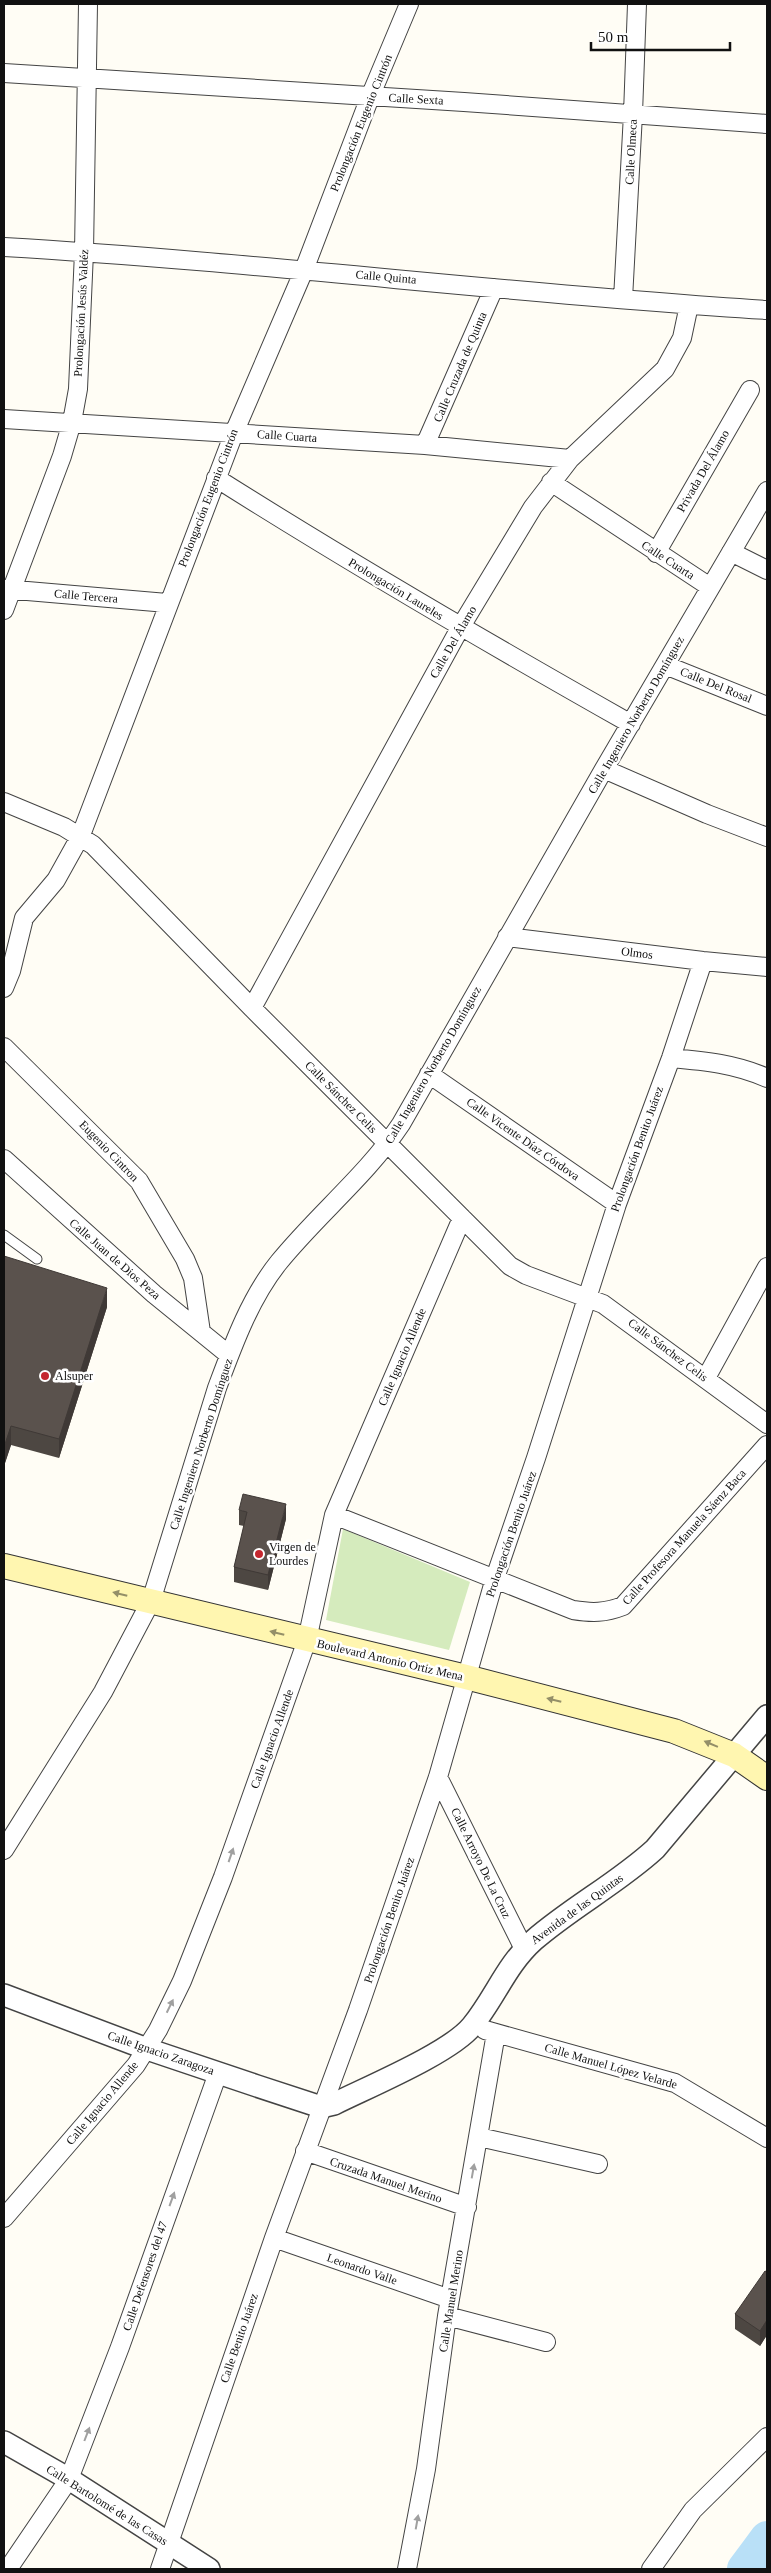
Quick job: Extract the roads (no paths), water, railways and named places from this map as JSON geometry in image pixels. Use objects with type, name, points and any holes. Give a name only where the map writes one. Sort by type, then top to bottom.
[{"type":"main road","name":"Boulevard Antonio Ortiz Mena","points":[[4,1566],[466,1677],[674,1731],[734,1755],[767,1778]]},
{"type":"street","name":"Prolongación Jesús Valdéz","points":[[4,610],[7,590],[72,422],[80,354],[84,252],[85,78],[88,4]]},
{"type":"street","name":"Prolongación Eugenio Cintrón","points":[[4,988],[11,971],[24,918],[56,880],[80,835],[216,478],[304,270],[370,97],[409,4]]},
{"type":"street","name":"Calle Olmeca","points":[[623,299],[634,114],[637,4]]},
{"type":"street","name":"Calle Sexta","points":[[4,73],[767,124]]},
{"type":"street","name":"Calle Quinta","points":[[4,247],[304,270],[689,305],[767,310]]},
{"type":"street","name":"Calle Cruzada de Quinta","points":[[425,445],[494,288]]},
{"type":"street","name":"Calle Del Álamo","points":[[252,1008],[460,628],[533,507],[570,459],[665,369],[682,338],[689,305]]},
{"type":"street","name":"Privada Del Álamo","points":[[656,552],[750,390]]},
{"type":"street","name":"Calle Cuarta","points":[[4,419],[425,445],[570,459]]},
{"type":"street","name":"Prolongación Laureles","points":[[216,478],[318,543],[460,628],[631,724]]},
{"type":"street","name":"Calle Cuarta","points":[[551,482],[710,587]]},
{"type":"street","name":"Calle Ingeniero Norberto Domínguez","points":[[4,1850],[103,1692],[151,1601],[216,1388],[251,1307],[278,1263],[388,1144],[767,491]]},
{"type":"street","points":[[731,552],[767,570]]},
{"type":"street","name":"Calle Tercera","points":[[7,590],[167,603]]},
{"type":"street","name":"Calle Del Rosal","points":[[665,665],[767,706]]},
{"type":"street","points":[[604,769],[707,814],[764,834]]},
{"type":"street","name":"Calle Sánchez Celis","points":[[4,802],[80,835],[100,852],[252,1008],[510,1266],[526,1275],[587,1297],[622,1316],[767,1424]]},
{"type":"street","name":"Olmos","points":[[508,937],[767,967]]},
{"type":"street","name":"Prolongación Benito Juárez","points":[[320,2107],[358,2010],[438,1777],[495,1578],[536,1458],[617,1204],[671,1058],[703,961]]},
{"type":"street","name":"Eugenio Cintron","points":[[4,1047],[139,1181],[185,1259],[193,1278],[201,1332]]},
{"type":"street","points":[[671,1058],[720,1062],[744,1068],[767,1078]]},
{"type":"street","name":"Calle Vicente Díaz Córdova","points":[[429,1074],[617,1204]]},
{"type":"street","name":"Calle Juan de Dios Peza","points":[[4,1159],[54,1206],[229,1355]]},
{"type":"street","name":"Calle Ignacio Allende","points":[[4,2218],[147,2049],[182,1981],[202,1932],[307,1640],[334,1515],[462,1218]]},
{"type":"street","points":[[706,1378],[767,1267]]},
{"type":"street","name":"Calle Profesora Manuela Sáenz Baca","points":[[495,1578],[573,1610],[593,1613],[607,1612],[623,1606],[767,1445]]},
{"type":"street","points":[[334,1515],[495,1578]]},
{"type":"street","name":"Avenida de las Quintas","points":[[320,2107],[334,2104],[436,2053],[462,2036],[472,2026],[504,1973],[524,1949],[636,1866],[671,1832],[767,1716]]},
{"type":"street","name":"Calle Arroyo De La Cruz","points":[[438,1777],[524,1949]]},
{"type":"street","name":"Calle Ignacio Zaragoza","points":[[4,1995],[147,2049],[320,2107]]},
{"type":"street","name":"Calle Manuel López Velarde","points":[[472,2026],[675,2083],[767,2138]]},
{"type":"street","name":"Calle Manuel Merino","points":[[407,2569],[426,2469],[449,2308],[496,2033]]},
{"type":"street","name":"Calle Defensores del 47","points":[[8,2569],[69,2479],[120,2347],[218,2073]]},
{"type":"street","name":"Calle Benito Juárez","points":[[160,2569],[320,2107]]},
{"type":"street","points":[[479,2137],[598,2164]]},
{"type":"street","name":"Cruzada Manuel Merino","points":[[305,2151],[467,2207]]},
{"type":"street","name":"Leonardo Valle","points":[[274,2238],[449,2308],[546,2342]]},
{"type":"street","points":[[651,2569],[693,2510],[767,2437]]},
{"type":"street","name":"Calle Bartolomé de las Casas","points":[[4,2442],[69,2479],[209,2569]]},
{"type":"lane","points":[[4,1235],[37,1259]]},
{"type":"waterway","points":[[744,2569],[767,2538]]},
{"type":"place","name":"Alsuper","points":[[45,1376]]},
{"type":"place","name":"Virgen de Lourdes","points":[[259,1554]]}]
